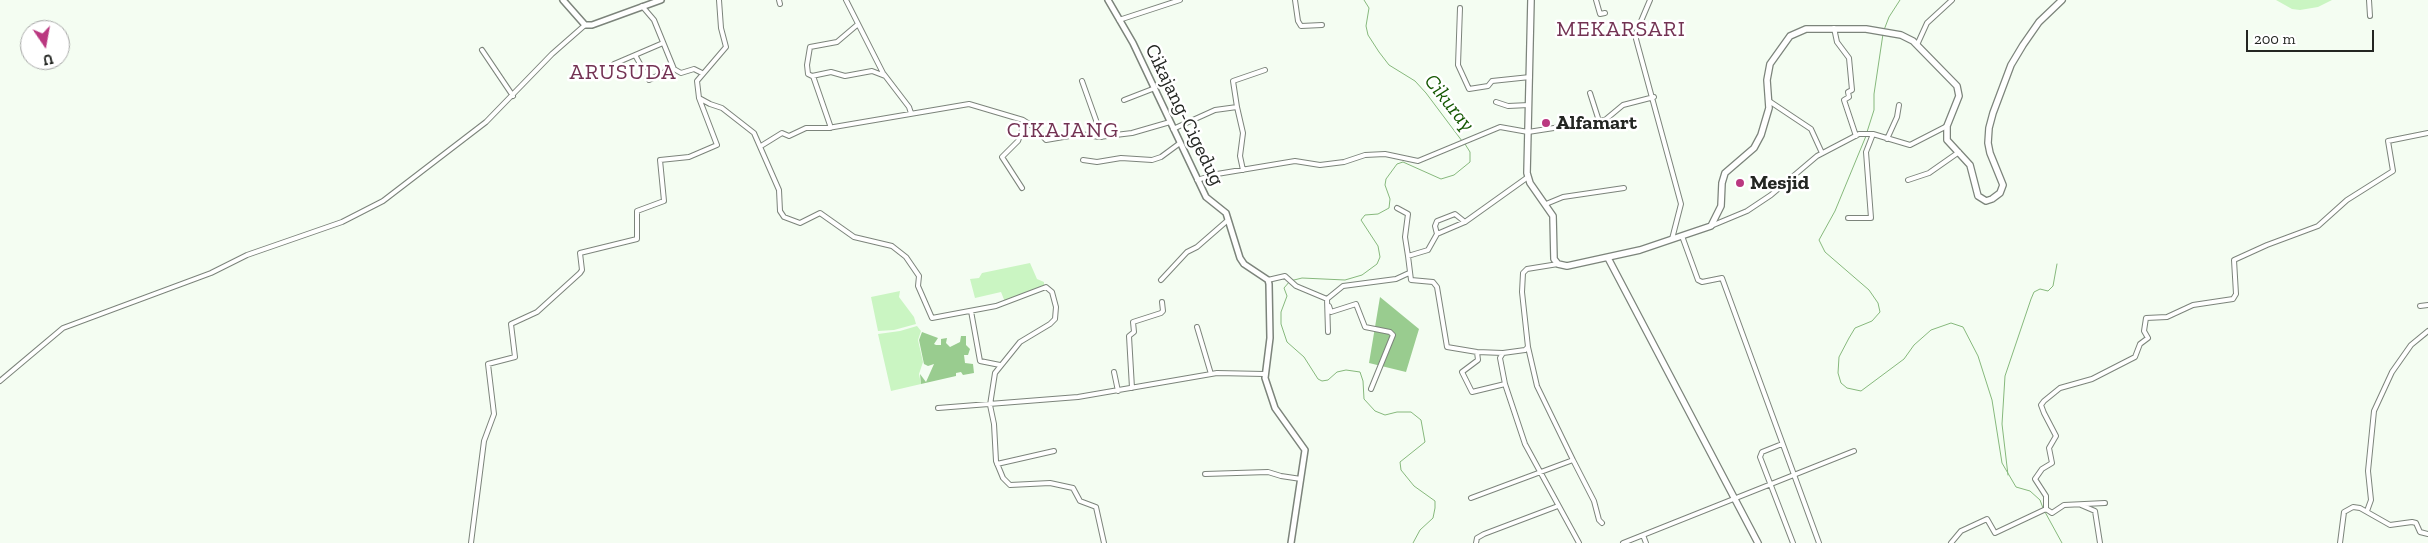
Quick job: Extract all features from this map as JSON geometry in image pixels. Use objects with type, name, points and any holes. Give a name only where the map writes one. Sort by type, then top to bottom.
[{"type":"main road","points":[[1531,0],[1528,177],[1554,216],[1553,251],[1558,264],[1572,266],[1608,258],[1711,226],[1721,206],[1722,182],[1725,173],[1754,148],[1768,113],[1767,73],[1776,53],[1786,41],[1799,31],[1834,28],[1875,30],[1905,36],[1917,45],[1957,86],[1959,96],[1947,126],[1947,140],[1973,170],[1976,193],[1980,198],[1989,201],[1996,197],[2002,190],[2003,185],[1988,143],[1989,128],[1993,114],[2009,70],[2023,45],[2039,22],[2062,0]]},
{"type":"main road","points":[[1608,258],[1758,543]]},
{"type":"street","points":[[564,0],[586,25]]},
{"type":"street","points":[[0,382],[63,328],[211,273],[247,255],[342,222],[383,201],[486,122],[552,54],[586,25],[592,25],[644,3],[660,0]]},
{"type":"street","points":[[471,543],[484,441],[494,414],[488,364],[515,356],[516,352],[510,324],[537,312],[580,273],[582,270],[580,253],[637,239],[637,211],[664,200],[660,160],[692,157],[717,145],[699,98],[696,84],[702,73],[726,46],[721,28],[719,0]]},
{"type":"street","points":[[846,0],[857,25],[885,76],[909,107],[911,113]]},
{"type":"street","name":"Cikajang-Cigedug","points":[[1108,0],[1155,88],[1197,180],[1208,200],[1223,210],[1240,258],[1244,264],[1268,280]]},
{"type":"street","points":[[1119,20],[1180,0]]},
{"type":"street","points":[[1295,0],[1298,21],[1301,26],[1322,25]]},
{"type":"street","points":[[1596,0],[1600,14],[1605,13]]},
{"type":"street","points":[[1650,0],[1636,33],[1681,204],[1672,239]]},
{"type":"street","points":[[1917,45],[1927,23],[1952,0]]},
{"type":"street","points":[[2369,0],[2370,16]]},
{"type":"street","points":[[644,3],[654,20],[673,68],[680,73],[694,69],[702,73]]},
{"type":"street","points":[[1460,8],[1458,65],[1469,88],[1488,86],[1492,81],[1530,77]]},
{"type":"street","points":[[857,25],[837,42],[810,47],[808,74],[813,76],[831,72],[844,76],[872,70],[885,76]]},
{"type":"street","points":[[1834,28],[1836,41],[1849,58],[1852,90],[1848,92],[1848,97],[1844,100],[1856,136]]},
{"type":"street","points":[[614,64],[663,43]]},
{"type":"street","points":[[482,50],[513,96]]},
{"type":"street","points":[[635,55],[649,80],[673,68]]},
{"type":"street","points":[[1243,170],[1240,156],[1243,133],[1233,81],[1264,70]]},
{"type":"street","points":[[813,76],[831,128]]},
{"type":"street","points":[[1082,81],[1102,136]]},
{"type":"street","points":[[1124,100],[1155,88]]},
{"type":"street","points":[[1590,93],[1598,121]]},
{"type":"street","points":[[1197,180],[1217,174],[1296,161],[1322,165],[1347,162],[1363,155],[1383,154],[1418,161],[1500,127],[1528,132],[1605,120],[1624,105],[1654,97]]},
{"type":"street","points":[[699,98],[722,108],[754,132],[780,192],[780,211],[784,217],[798,224],[820,212],[854,237],[892,246],[906,257],[918,275],[918,286],[932,318],[999,306],[1046,287],[1052,292],[1056,307],[1055,319],[1020,342],[995,373],[990,405],[997,464],[1003,478],[1010,485],[1050,484],[1073,488],[1080,501],[1096,507],[1104,543]]},
{"type":"street","points":[[1769,101],[1811,129],[1822,153]]},
{"type":"street","points":[[1496,102],[1508,106],[1529,105]]},
{"type":"street","points":[[761,146],[782,133],[789,136],[806,128],[831,128],[971,104],[1025,122],[1034,127],[1046,140],[1084,134],[1102,136],[1132,133],[1170,122]]},
{"type":"street","points":[[1887,139],[1897,117],[1899,105]]},
{"type":"street","points":[[1173,129],[1215,110],[1237,107]]},
{"type":"street","points":[[1022,188],[1002,157],[1018,141],[1025,122]]},
{"type":"street","points":[[1711,226],[1747,211],[1770,195],[1805,164],[1856,136],[1869,133],[1910,145],[1947,126]]},
{"type":"street","points":[[1848,218],[1871,218],[1866,152],[1869,133]]},
{"type":"street","points":[[2046,510],[2046,496],[2035,480],[2042,469],[2052,462],[2048,451],[2056,436],[2041,405],[2044,401],[2060,388],[2092,379],[2135,356],[2140,344],[2148,338],[2144,330],[2148,317],[2167,317],[2194,305],[2233,299],[2236,294],[2234,260],[2267,244],[2318,226],[2347,200],[2393,171],[2387,145],[2388,141],[2428,134]]},
{"type":"street","points":[[1083,160],[1101,162],[1118,158],[1152,160],[1161,157],[1180,143]]},
{"type":"street","points":[[1908,180],[1929,173],[1959,152]]},
{"type":"street","points":[[1408,256],[1428,250],[1437,234],[1465,222],[1528,177]]},
{"type":"street","points":[[1546,204],[1563,197],[1624,188]]},
{"type":"street","points":[[1397,208],[1408,214],[1405,237],[1409,273],[1413,282],[1433,282],[1437,287],[1447,347],[1477,352],[1503,353],[1525,350],[1528,347]]},
{"type":"street","points":[[1437,234],[1435,226],[1437,221],[1455,214],[1465,222]]},
{"type":"street","points":[[1161,280],[1188,252],[1197,247],[1228,220]]},
{"type":"street","points":[[1682,236],[1698,280],[1702,282],[1722,278],[1754,361],[1793,475],[1819,543]]},
{"type":"street","points":[[1558,264],[1527,269],[1523,273],[1522,292],[1528,347],[1537,386],[1594,501],[1599,520],[1602,523]]},
{"type":"street","points":[[1327,299],[1343,286],[1396,279],[1409,273]]},
{"type":"street","points":[[1291,543],[1305,450],[1271,401],[1264,374],[1270,338],[1271,295],[1268,280],[1283,276],[1292,283],[1327,299],[1331,312],[1356,304],[1365,327],[1390,332],[1393,335],[1371,389]]},
{"type":"street","points":[[1132,388],[1129,336],[1134,332],[1133,322],[1161,313],[1163,311],[1162,302]]},
{"type":"street","points":[[2420,306],[2428,305]]},
{"type":"street","points":[[1328,332],[1329,306]]},
{"type":"street","points":[[972,311],[980,361],[1000,365]]},
{"type":"street","points":[[1197,327],[1212,374]]},
{"type":"street","points":[[2367,511],[2371,500],[2368,466],[2374,411],[2392,372],[2411,345],[2428,331]]},
{"type":"street","points":[[1477,352],[1478,360],[1462,372],[1472,392],[1504,384]]},
{"type":"street","points":[[1503,353],[1500,358],[1504,384],[1525,444],[1578,543]]},
{"type":"street","points":[[1114,372],[1118,390]]},
{"type":"street","points":[[938,408],[1078,397],[1212,374],[1264,374]]},
{"type":"street","points":[[1782,444],[1760,454],[1760,460],[1793,543]]},
{"type":"street","points":[[997,464],[1054,450]]},
{"type":"street","points":[[1623,543],[1854,452]]},
{"type":"street","points":[[1471,498],[1573,460]]},
{"type":"street","points":[[1205,474],[1268,472],[1302,479]]},
{"type":"street","points":[[2046,510],[2054,513],[2064,505],[2105,503]]},
{"type":"street","points":[[2076,504],[2095,511],[2100,543]]},
{"type":"street","points":[[1476,543],[1477,538],[1484,534],[1558,506]]},
{"type":"street","points":[[2340,543],[2342,516],[2346,509],[2354,506],[2367,511],[2390,525],[2414,522],[2420,532],[2428,534]]},
{"type":"street","points":[[1951,543],[1961,531],[1987,519],[1995,533],[2046,510]]},
{"type":"street","points":[[1642,535],[1646,543]]},
{"type":"green space","points":[[2276,0],[2332,0],[2318,7],[2300,10],[2292,9]]},
{"type":"green space","points":[[1030,263],[1037,279],[1044,282],[1044,287],[1005,302],[1001,292],[975,298],[970,279],[979,278],[982,273]]},
{"type":"green space","points":[[900,291],[899,297],[914,317],[916,324],[894,330],[878,331],[871,297]]},
{"type":"green space","points":[[1380,297],[1419,329],[1406,372],[1369,363]]},
{"type":"green space","points":[[917,326],[921,331],[918,340],[923,362],[919,374],[921,384],[891,391],[878,334]]},
{"type":"green space","points":[[922,332],[938,338],[934,344],[936,345],[941,345],[941,339],[947,338],[946,343],[950,347],[960,342],[961,336],[966,336],[966,345],[970,349],[968,355],[964,355],[965,363],[973,364],[974,373],[963,375],[961,372],[956,373],[956,376],[921,384],[920,374],[926,382],[934,364],[928,366],[924,364],[919,340]]},
{"type":"waterway","name":"Cikuray","points":[[1364,0],[1369,8],[1366,26],[1368,35],[1379,52],[1389,65],[1415,81],[1462,141]]},
{"type":"waterway","points":[[1884,30],[1889,17],[1900,0]]},
{"type":"waterway","points":[[1867,132],[1874,110],[1874,94],[1883,34]]},
{"type":"waterway","points":[[1866,136],[1835,211],[1819,240],[1825,252],[1869,290],[1878,303],[1880,312],[1872,321],[1855,328],[1849,338],[1839,357],[1838,373],[1841,383],[1847,388],[1861,391],[1904,359],[1914,345],[1931,330],[1951,323],[1963,327],[1978,356],[1992,400],[2002,463],[2016,487],[2030,491],[2040,500],[2043,508]]},
{"type":"waterway","name":"Cikuray","points":[[1413,543],[1420,530],[1433,518],[1435,508],[1435,501],[1414,486],[1401,470],[1400,462],[1425,442],[1421,420],[1411,412],[1397,412],[1385,415],[1375,411],[1364,399],[1363,381],[1360,372],[1346,370],[1337,372],[1328,380],[1322,381],[1318,379],[1304,357],[1287,342],[1281,324],[1281,312],[1287,296],[1284,288],[1290,281],[1302,278],[1345,280],[1362,275],[1377,264],[1380,257],[1378,246],[1361,220],[1365,215],[1378,214],[1389,208],[1390,199],[1385,185],[1386,179],[1397,164],[1403,162],[1441,179],[1454,175],[1470,162],[1470,152],[1465,144]]},
{"type":"waterway","points":[[2008,475],[2002,424],[2005,376],[2034,292],[2040,289],[2048,291],[2053,286],[2057,264]]},
{"type":"waterway","points":[[2045,512],[2062,543]]},
{"type":"place","name":"Alfamart","points":[[1546,123]]},
{"type":"place","name":"Mesjid","points":[[1740,183]]},
{"type":"district","name":"MEKARSARI","points":[[1621,30]]},
{"type":"district","name":"ARUSUDA","points":[[623,73]]},
{"type":"district","name":"CIKAJANG","points":[[1063,131]]}]
